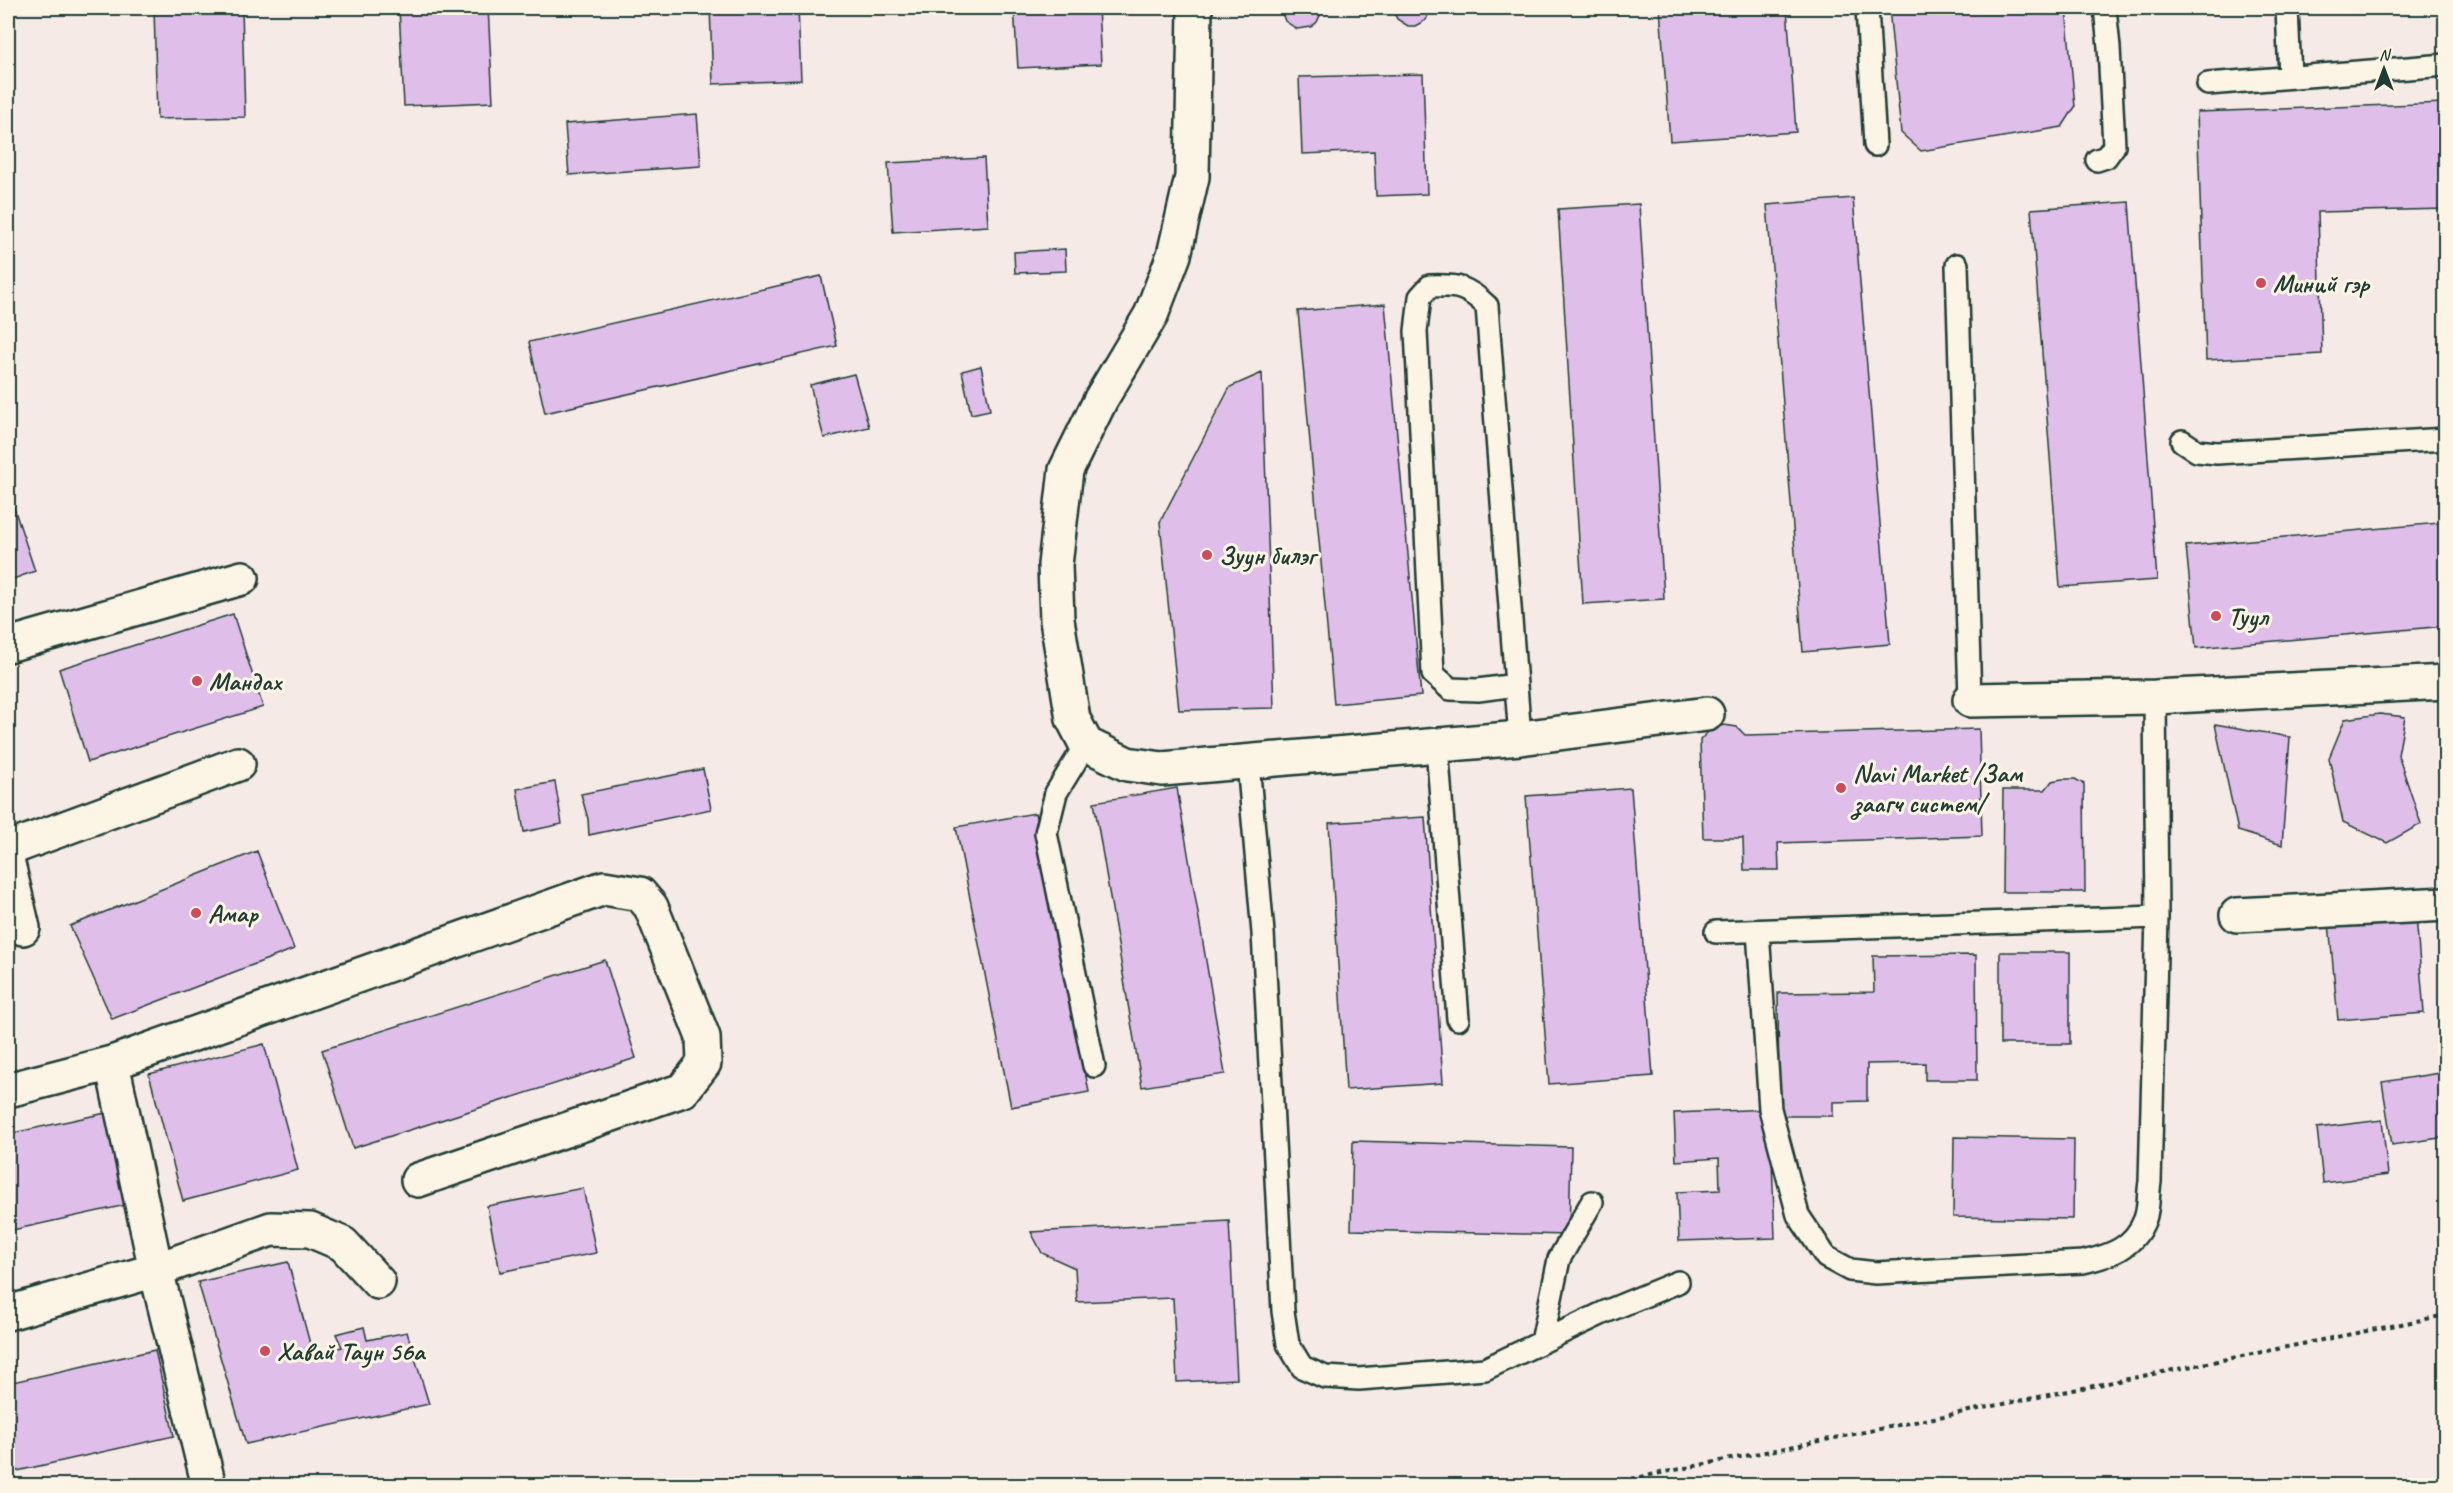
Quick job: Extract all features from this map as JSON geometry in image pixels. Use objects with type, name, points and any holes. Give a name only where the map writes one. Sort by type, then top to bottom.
[{"type":"street","points":[[1195,8],[1192,177],[1174,255],[1151,315],[1101,399],[1066,470],[1055,565],[1057,620],[1073,719],[1086,744],[1126,764],[1162,769],[1248,764],[1520,738],[1707,714]]},
{"type":"street","points":[[8,645],[242,578]]},
{"type":"street","points":[[1970,700],[2155,697],[2445,682]]},
{"type":"street","points":[[8,849],[238,764]]},
{"type":"street","points":[[8,864],[23,928]]},
{"type":"street","points":[[8,1090],[112,1063],[604,888],[640,894],[651,907],[703,1037],[704,1063],[683,1089],[418,1180]]},
{"type":"street","points":[[2237,915],[2445,904]]},
{"type":"street","points":[[112,1063],[156,1270],[209,1485]]},
{"type":"street","points":[[8,1313],[156,1270],[271,1229],[310,1230],[343,1244],[378,1282]]},
{"type":"lane","points":[[1867,8],[1875,145]]},
{"type":"lane","points":[[2097,160],[2106,157],[2114,146],[2105,8]]},
{"type":"lane","points":[[2287,8],[2290,77]]},
{"type":"lane","points":[[2208,84],[2445,65]]},
{"type":"lane","points":[[1957,265],[1970,700]]},
{"type":"lane","points":[[1516,685],[1478,690],[1450,689],[1433,674],[1416,331],[1420,297],[1430,286],[1447,285],[1471,290],[1487,306],[1516,685],[1520,738]]},
{"type":"lane","points":[[2182,441],[2197,451],[2217,453],[2445,439]]},
{"type":"lane","points":[[1758,930],[1770,1109],[1798,1215],[1826,1257],[1850,1270],[1876,1273],[2083,1262],[2113,1255],[2131,1242],[2145,1219],[2150,1182],[2157,917],[2155,697]]},
{"type":"lane","points":[[1086,744],[1056,793],[1046,833],[1094,1066]]},
{"type":"lane","points":[[1437,746],[1458,1019]]},
{"type":"lane","points":[[1248,764],[1263,933],[1283,1311],[1288,1344],[1302,1367],[1325,1377],[1359,1379],[1485,1369],[1605,1312],[1678,1282]]},
{"type":"lane","points":[[1716,932],[2157,917]]},
{"type":"lane","points":[[1542,1342],[1559,1259],[1592,1202]]},
{"type":"path","points":[[1596,1485],[2445,1315]]},
{"type":"building","points":[[154,8],[242,8],[245,117],[157,119]]},
{"type":"building","points":[[399,8],[488,8],[493,102],[404,106]]},
{"type":"building","points":[[710,8],[798,8],[801,80],[713,84]]},
{"type":"building","points":[[1014,8],[1098,8],[1101,64],[1018,68]]},
{"type":"building","points":[[1280,8],[1323,9],[1317,22],[1311,27],[1297,29],[1285,21]]},
{"type":"building","points":[[1392,8],[1431,8],[1426,20],[1415,26],[1408,26],[1397,19]]},
{"type":"building","points":[[1660,8],[1787,8],[1796,132],[1670,141]]},
{"type":"building","points":[[1889,8],[2066,8],[2075,107],[2062,127],[1921,151],[1901,133]]},
{"type":"building","points":[[1423,74],[1427,194],[1376,196],[1374,151],[1302,154],[1299,77]]},
{"type":"building","name":"Миний гэр","points":[[2446,103],[2446,209],[2318,212],[2322,354],[2206,360],[2197,112]]},
{"type":"building","points":[[697,114],[701,166],[569,175],[565,124]]},
{"type":"building","points":[[984,158],[988,226],[893,232],[888,163]]},
{"type":"building","points":[[1853,198],[1890,644],[1803,652],[1767,205]]},
{"type":"building","points":[[2129,202],[2157,580],[2060,587],[2031,209]]},
{"type":"building","points":[[1639,204],[1664,599],[1583,604],[1558,209]]},
{"type":"building","points":[[1065,249],[1066,271],[1015,273],[1014,252]]},
{"type":"building","points":[[821,276],[837,346],[545,413],[529,342]]},
{"type":"building","points":[[1385,304],[1421,696],[1334,704],[1298,311]]},
{"type":"building","points":[[981,366],[990,410],[971,414],[962,371]]},
{"type":"building","points":[[1262,373],[1274,708],[1179,710],[1160,522],[1230,387]]},
{"type":"building","points":[[854,374],[869,427],[824,438],[810,385]]},
{"type":"building","points":[[8,490],[35,571],[8,581]]},
{"type":"building","points":[[2439,523],[2446,592],[2446,626],[2196,648],[2186,546]]},
{"type":"building","points":[[233,614],[263,707],[88,762],[59,669]]},
{"type":"building","points":[[2380,714],[2405,717],[2398,755],[2421,824],[2387,843],[2343,822],[2329,758],[2345,719]]},
{"type":"building","points":[[2215,724],[2290,737],[2282,845],[2238,831]]},
{"type":"building","name":"Navi Market /Зам заагч систем/","points":[[1724,725],[1737,727],[1745,735],[1979,729],[1982,836],[1778,843],[1779,870],[1744,870],[1743,838],[1703,838],[1700,740],[1711,729]]},
{"type":"building","points":[[703,769],[711,809],[589,835],[588,819],[581,794]]},
{"type":"building","points":[[2075,779],[2084,784],[2085,892],[2002,892],[2003,790],[2045,790],[2052,781]]},
{"type":"building","points":[[555,782],[562,824],[524,832],[517,789]]},
{"type":"building","points":[[1177,788],[1225,1074],[1142,1087],[1094,802]]},
{"type":"building","points":[[1631,788],[1653,1076],[1549,1084],[1526,796]]},
{"type":"building","points":[[1035,813],[1089,1092],[1011,1107],[956,827]]},
{"type":"building","points":[[1425,817],[1443,1083],[1346,1090],[1329,823]]},
{"type":"building","points":[[257,851],[294,949],[112,1019],[70,926]]},
{"type":"building","points":[[2416,916],[2424,1013],[2338,1020],[2329,923]]},
{"type":"building","points":[[2000,952],[2070,952],[2070,1044],[2000,1044]]},
{"type":"building","points":[[1976,955],[1977,1080],[1925,1080],[1925,1063],[1867,1064],[1867,1101],[1833,1102],[1833,1116],[1779,1116],[1778,993],[1874,992],[1873,956]]},
{"type":"building","points":[[605,960],[636,1058],[353,1148],[322,1050]]},
{"type":"building","points":[[264,1044],[298,1170],[183,1201],[149,1074]]},
{"type":"building","points":[[2446,1072],[2446,1137],[2392,1145],[2382,1082]]},
{"type":"building","points":[[1770,1109],[1775,1238],[1679,1241],[1677,1192],[1720,1190],[1719,1158],[1676,1161],[1674,1113]]},
{"type":"building","points":[[106,1113],[126,1205],[8,1231],[8,1134]]},
{"type":"building","points":[[2382,1120],[2388,1175],[2323,1183],[2317,1128]]},
{"type":"building","points":[[1954,1137],[2074,1139],[2073,1219],[1953,1217]]},
{"type":"building","points":[[1353,1141],[1571,1147],[1569,1235],[1351,1230]]},
{"type":"building","points":[[583,1188],[596,1253],[500,1272],[487,1206]]},
{"type":"building","points":[[1229,1221],[1237,1379],[1177,1382],[1173,1298],[1077,1302],[1075,1268],[1042,1253],[1031,1232]]},
{"type":"building","name":"Хавай Таун 56а","points":[[288,1262],[313,1355],[342,1347],[336,1334],[364,1327],[367,1340],[407,1332],[429,1404],[246,1444],[198,1282]]},
{"type":"building","points":[[155,1350],[174,1436],[8,1473],[8,1383]]},
{"type":"place","name":"Миний гэр","points":[[2261,283]]},
{"type":"place","name":"Зуун билэг","points":[[1207,555]]},
{"type":"place","name":"Туул","points":[[2216,616]]},
{"type":"place","name":"Мандах","points":[[197,681]]},
{"type":"place","name":"Navi Market /Зам заагч систем/","points":[[1841,788]]},
{"type":"place","name":"Амар","points":[[196,913]]},
{"type":"place","name":"Хавай Таун 56а","points":[[265,1351]]}]
